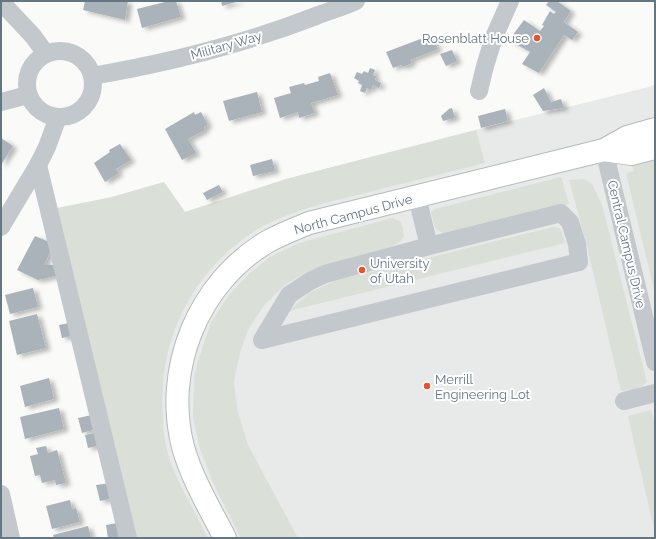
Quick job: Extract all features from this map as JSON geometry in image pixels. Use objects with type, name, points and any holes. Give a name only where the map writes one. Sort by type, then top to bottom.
[{"type":"main road","name":"North Campus Drive","points":[[225,538],[193,476],[183,447],[178,416],[178,384],[186,345],[194,324],[218,285],[232,269],[267,242],[316,221],[604,150],[627,136],[655,129]]},
{"type":"main road","name":"North Campus Drive","points":[[604,150],[631,154],[655,148]]},
{"type":"street","name":"Military Way","points":[[92,76],[139,68],[222,47],[282,29],[356,1]]},
{"type":"street","points":[[479,91],[494,37],[510,1]]},
{"type":"street","points":[[1,2],[33,36],[46,54]]},
{"type":"street","points":[[57,51],[69,52],[80,57],[88,66],[92,76],[93,87],[91,97],[78,112],[68,116],[58,117],[48,115],[40,111],[33,104],[26,87],[26,79],[36,60],[46,54],[57,51]]},
{"type":"street","points":[[1,102],[28,95]]},
{"type":"street","points":[[1,227],[38,165],[47,147],[58,117]]},
{"type":"street","name":"Central Campus Drive","points":[[604,150],[655,362]]},
{"type":"street","points":[[38,165],[128,538]]},
{"type":"street","points":[[417,197],[429,246]]},
{"type":"street","points":[[560,213],[570,222],[578,244],[579,262],[262,340],[289,295],[310,281],[325,274],[429,246],[560,213]]},
{"type":"street","points":[[624,401],[655,394]]},
{"type":"street","points":[[1,494],[11,538]]},
{"type":"shaded area","name":"University of Utah","points":[[655,84],[655,538],[136,538],[112,197],[164,182],[185,212],[286,179],[649,87]]},
{"type":"shaded area","points":[[476,130],[485,163],[325,203],[288,215],[253,232],[231,249],[212,268],[195,289],[182,312],[172,337],[166,363],[163,390],[164,430],[169,458],[184,492],[208,538],[135,538],[52,209],[112,197],[164,182],[185,212],[286,179]]},
{"type":"shaded area","points":[[655,155],[655,294],[626,173],[634,171],[634,162]]},
{"type":"shaded area","points":[[561,177],[569,204],[453,233],[442,233],[436,229],[431,212],[435,209]]},
{"type":"shaded area","points":[[584,179],[592,184],[602,205],[647,382],[641,387],[635,389],[621,391],[586,242],[569,180]]},
{"type":"shaded area","points":[[393,218],[400,221],[403,228],[404,236],[401,241],[391,247],[325,265],[305,273],[286,284],[265,304],[249,328],[240,352],[234,381],[237,409],[248,445],[298,538],[241,538],[214,485],[200,449],[193,418],[194,378],[211,322],[229,295],[250,273],[270,257],[299,243]]},
{"type":"shaded area","points":[[553,227],[560,228],[565,243],[289,311],[309,293],[334,281]]},
{"type":"shaded area","points":[[651,410],[655,422],[655,530],[628,416]]},
{"type":"building","points":[[85,1],[128,1],[125,20],[83,10]]},
{"type":"building","points":[[169,1],[176,1],[181,17],[142,28],[137,9]]},
{"type":"building","points":[[221,1],[240,1],[222,6]]},
{"type":"building","name":"Rosenblatt House","points":[[549,1],[557,1],[571,11],[564,22],[578,32],[572,40],[564,35],[539,73],[522,64],[530,52],[509,40],[524,20],[540,31],[544,26],[542,25],[550,11],[554,14],[556,12],[546,5]]},
{"type":"building","points":[[431,35],[438,49],[410,60],[412,63],[403,67],[401,65],[393,68],[386,52]]},
{"type":"building","points":[[452,50],[457,61],[446,66],[440,54]]},
{"type":"building","points":[[370,68],[375,70],[373,75],[376,76],[375,80],[381,83],[379,88],[373,85],[371,90],[367,88],[365,93],[360,91],[362,85],[354,78],[357,72],[362,74],[364,71],[368,73]]},
{"type":"building","points":[[330,73],[338,95],[311,103],[315,113],[299,118],[298,112],[280,118],[274,98],[291,93],[289,87],[319,81],[318,77]]},
{"type":"building","points":[[544,88],[551,102],[561,99],[564,108],[543,111],[533,95]]},
{"type":"building","points":[[257,92],[262,112],[229,121],[223,101]]},
{"type":"building","points":[[452,108],[455,118],[443,121],[441,116]]},
{"type":"building","points":[[505,109],[508,121],[481,128],[478,116]]},
{"type":"building","points":[[194,112],[195,115],[201,112],[208,125],[204,127],[205,130],[188,139],[196,153],[182,160],[165,129]]},
{"type":"building","points":[[1,138],[13,146],[1,165]]},
{"type":"building","points":[[120,144],[131,160],[116,169],[119,173],[105,182],[94,163],[110,152],[109,150]]},
{"type":"building","points":[[272,159],[275,171],[253,176],[250,165]]},
{"type":"building","points":[[219,185],[223,192],[207,200],[203,193]]},
{"type":"building","points":[[35,236],[54,244],[44,265],[57,265],[59,275],[38,280],[17,270]]},
{"type":"building","points":[[33,288],[38,307],[10,314],[5,295]]},
{"type":"building","points":[[37,314],[46,348],[17,355],[9,321]]},
{"type":"building","points":[[74,322],[77,335],[62,338],[59,325]]},
{"type":"building","points":[[49,378],[54,399],[25,407],[20,386]]},
{"type":"building","points":[[59,408],[64,429],[25,439],[20,417]]},
{"type":"building","points":[[92,415],[96,429],[82,433],[78,418]]},
{"type":"building","points":[[99,432],[102,445],[88,448],[85,435]]},
{"type":"building","points":[[46,446],[48,453],[57,450],[66,483],[56,485],[55,480],[42,483],[40,475],[35,476],[30,456],[38,454],[36,448]]},
{"type":"building","points":[[111,483],[114,498],[100,501],[96,485]]},
{"type":"building","points":[[70,500],[72,509],[76,508],[80,522],[52,529],[46,506]]},
{"type":"building","points":[[123,522],[125,536],[108,538],[106,525]]},
{"type":"building","points":[[88,526],[91,538],[54,538],[53,535]]},
{"type":"place","name":"Rosenblatt House","points":[[537,38]]},
{"type":"place","name":"University of Utah","points":[[362,270]]},
{"type":"place","name":"Merrill Engineering Lot","points":[[427,386]]}]
